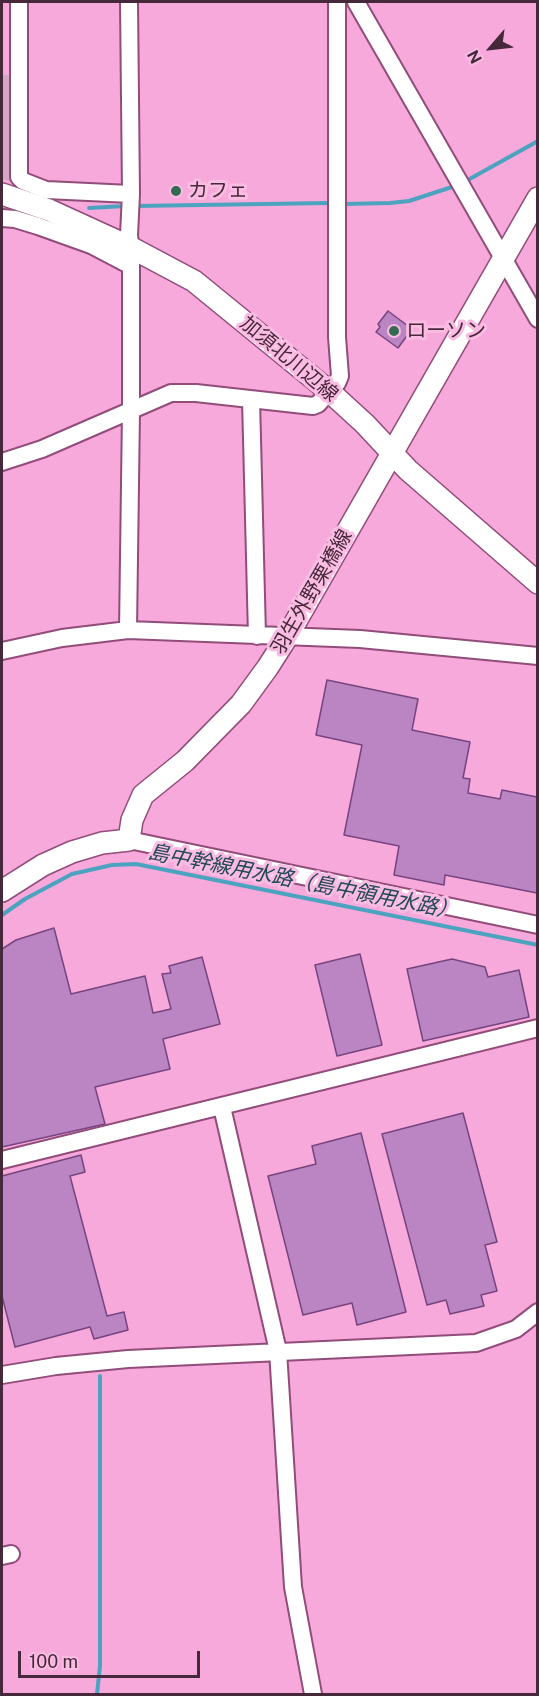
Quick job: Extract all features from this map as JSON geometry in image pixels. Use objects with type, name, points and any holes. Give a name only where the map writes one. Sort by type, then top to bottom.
[{"type":"main road","name":"加須北川辺線","points":[[2,194],[49,210],[130,256],[194,281],[330,392],[365,424],[408,470],[537,583]]},
{"type":"main road","name":"羽生外野栗橋線","points":[[129,840],[132,820],[143,795],[185,761],[241,704],[268,667],[537,198]]},
{"type":"main road","points":[[2,891],[43,864],[72,852],[102,843],[129,840]]},
{"type":"street","points":[[19,2],[19,177],[23,181],[46,190],[130,194]]},
{"type":"street","points":[[128,630],[131,411],[129,2]]},
{"type":"street","points":[[2,462],[42,449],[171,393],[313,406],[330,392],[340,376],[337,338],[337,2]]},
{"type":"street","points":[[356,2],[537,319]]},
{"type":"street","points":[[2,218],[15,219],[130,256]]},
{"type":"street","points":[[251,399],[256,636]]},
{"type":"street","points":[[2,651],[62,638],[128,630],[360,639],[537,656]]},
{"type":"street","points":[[129,840],[537,925]]},
{"type":"street","points":[[2,1160],[537,1028]]},
{"type":"street","points":[[222,1107],[278,1351],[293,1587],[313,1695]]},
{"type":"street","points":[[2,1375],[56,1366],[128,1359],[476,1343],[516,1329],[537,1312]]},
{"type":"shaded area","points":[[2,75],[14,75],[17,183],[2,179]]},
{"type":"building","name":"ローソン","points":[[388,311],[412,329],[398,348],[376,332],[380,327],[378,324]]},
{"type":"building","points":[[327,680],[418,699],[412,730],[470,742],[463,778],[470,779],[468,793],[500,799],[502,790],[537,797],[537,893],[445,875],[444,885],[394,875],[399,846],[344,835],[362,745],[316,735]]},
{"type":"building","points":[[54,928],[71,994],[145,976],[153,1013],[171,1009],[162,974],[171,973],[169,966],[202,957],[220,1024],[163,1039],[170,1069],[95,1087],[105,1124],[2,1147],[2,949],[16,940]]},
{"type":"building","points":[[360,954],[382,1045],[337,1056],[315,965]]},
{"type":"building","points":[[452,959],[485,967],[488,977],[519,970],[529,1017],[423,1041],[407,969]]},
{"type":"building","points":[[463,1113],[497,1242],[485,1245],[497,1291],[481,1295],[484,1306],[450,1314],[446,1300],[427,1305],[382,1134]]},
{"type":"building","points":[[361,1133],[406,1312],[357,1325],[352,1303],[303,1315],[268,1176],[316,1164],[312,1146]]},
{"type":"building","points":[[81,1155],[85,1172],[70,1176],[107,1316],[124,1312],[128,1330],[94,1339],[90,1327],[15,1347],[2,1296],[2,1176]]},
{"type":"waterway","points":[[466,181],[538,141]]},
{"type":"waterway","points":[[344,204],[409,201],[455,186]]},
{"type":"waterway","points":[[136,206],[328,203]]},
{"type":"waterway","points":[[89,208],[125,206]]},
{"type":"waterway","name":"島中幹線用水路（島中領用水路）","points":[[2,915],[25,899],[72,874],[112,865],[136,864],[538,945]]},
{"type":"waterway","points":[[97,1694],[100,1666],[100,1376]]},
{"type":"place","name":"カフェ","points":[[176,191]]},
{"type":"place","name":"ローソン","points":[[394,331]]}]
